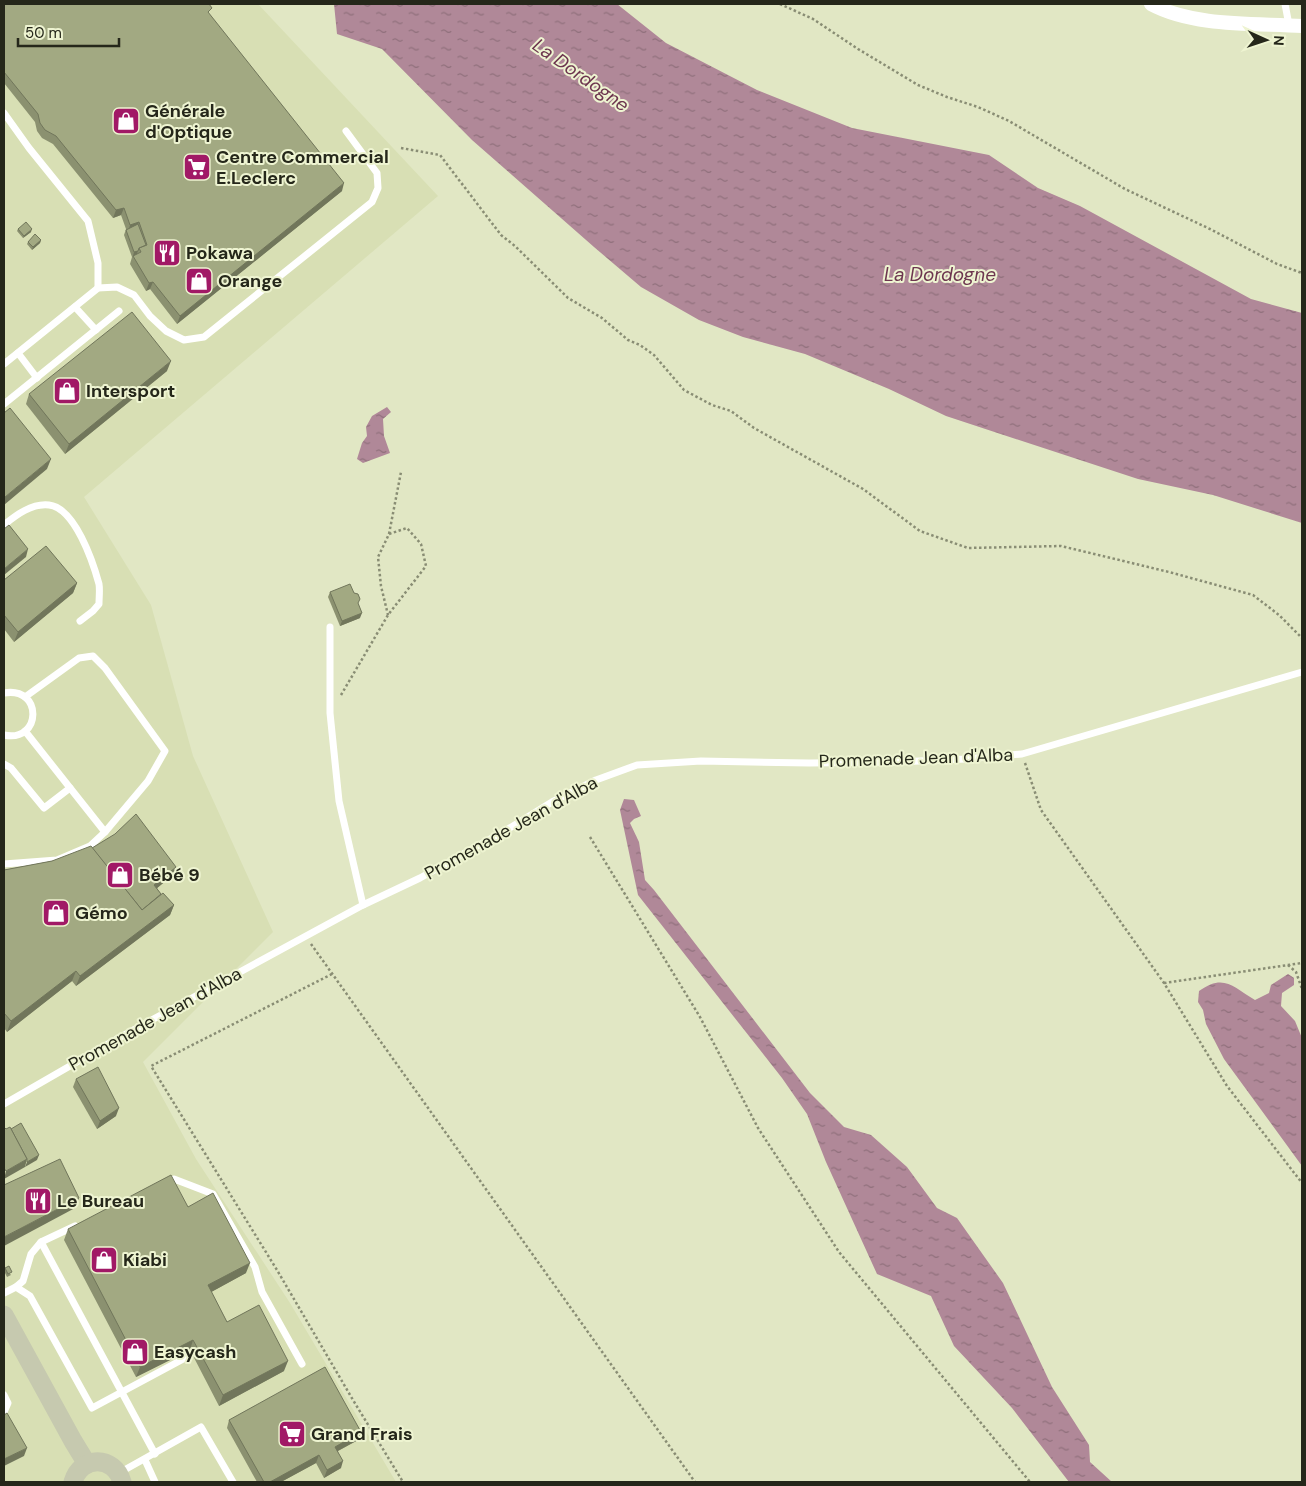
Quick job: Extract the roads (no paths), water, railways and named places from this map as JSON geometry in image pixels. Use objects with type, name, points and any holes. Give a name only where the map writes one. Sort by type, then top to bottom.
[{"type":"main road","points":[[4,1315],[87,1464]]},
{"type":"main road","points":[[73,1482],[76,1474],[87,1464],[101,1462],[114,1468],[120,1478]]},
{"type":"street","points":[[1151,4],[1181,16],[1224,22],[1296,26]]},
{"type":"lane","points":[[1285,4],[1296,26]]},
{"type":"lane","points":[[4,113],[29,148],[88,221],[98,263],[98,288]]},
{"type":"lane","points":[[4,364],[98,288],[118,287],[134,295],[150,316],[166,331],[184,340],[204,337],[372,202],[378,188],[377,173],[346,131]]},
{"type":"lane","points":[[75,307],[96,330]]},
{"type":"lane","points":[[4,404],[119,311]]},
{"type":"lane","points":[[18,353],[36,378]]},
{"type":"lane","points":[[4,525],[19,513],[38,506],[50,505],[60,509],[69,517],[82,537],[99,586],[99,604],[80,621]]},
{"type":"lane","points":[[330,628],[330,713],[338,801],[363,905]]},
{"type":"lane","points":[[4,864],[57,860],[90,846],[105,832],[148,781],[165,751],[105,668],[93,656],[79,658],[26,697]]},
{"type":"lane","name":"Promenade Jean d'Alba","points":[[4,1104],[115,1040],[363,905],[420,878],[552,802],[596,780],[637,765],[701,761],[896,762],[1022,754],[1302,672]]},
{"type":"lane","points":[[4,693],[19,693],[26,697],[33,710],[33,718],[25,731],[12,737],[4,736]]},
{"type":"lane","points":[[25,731],[105,832]]},
{"type":"lane","points":[[4,764],[11,768],[44,808],[70,788]]},
{"type":"lane","points":[[155,1187],[174,1179],[213,1194],[255,1267],[262,1292],[302,1364]]},
{"type":"lane","points":[[4,1293],[23,1282],[31,1254],[41,1242],[85,1221]]},
{"type":"lane","points":[[41,1242],[155,1454]]},
{"type":"lane","points":[[16,1287],[30,1296],[92,1408],[188,1356]]},
{"type":"lane","points":[[4,1395],[8,1403],[4,1412]]},
{"type":"lane","points":[[120,1478],[145,1460],[202,1427],[233,1482]]},
{"type":"lane","points":[[145,1460],[155,1482]]},
{"type":"water","name":"La Dordogne","points":[[334,4],[617,4],[666,43],[757,90],[852,128],[989,155],[1038,188],[1080,206],[1251,299],[1302,313],[1302,523],[1213,495],[1138,479],[946,416],[889,389],[805,354],[743,337],[699,320],[641,287],[594,247],[472,140],[382,49],[337,34]]},
{"type":"water","points":[[387,407],[391,412],[383,419],[384,436],[390,453],[363,463],[357,459],[362,443],[367,436],[366,427],[372,416]]},
{"type":"water","points":[[624,799],[634,800],[641,816],[630,823],[639,842],[645,880],[810,1093],[844,1127],[871,1135],[907,1167],[937,1208],[957,1218],[1003,1283],[1052,1387],[1089,1445],[1090,1462],[1112,1482],[1069,1482],[1012,1408],[954,1346],[931,1296],[877,1274],[826,1162],[807,1114],[782,1078],[638,895],[620,810]]},
{"type":"water","points":[[1288,974],[1294,978],[1294,985],[1282,993],[1281,1006],[1295,1021],[1302,1038],[1302,1166],[1224,1059],[1206,1024],[1203,1010],[1198,1002],[1199,991],[1215,983],[1228,984],[1255,1000],[1269,993],[1271,985]]},
{"type":"place","name":"Générale d'Optique","points":[[126,121]]},
{"type":"place","name":"Centre Commercial E.Leclerc","points":[[197,167]]},
{"type":"place","name":"Pokawa","points":[[167,253]]},
{"type":"place","name":"Orange","points":[[199,281]]},
{"type":"place","name":"Intersport","points":[[67,391]]},
{"type":"place","name":"Bébé 9","points":[[120,875]]},
{"type":"place","name":"Gémo","points":[[56,913]]},
{"type":"place","name":"Le Bureau","points":[[38,1201]]},
{"type":"place","name":"Kiabi","points":[[104,1260]]},
{"type":"place","name":"Easycash","points":[[135,1352]]},
{"type":"place","name":"Grand Frais","points":[[292,1434]]}]
